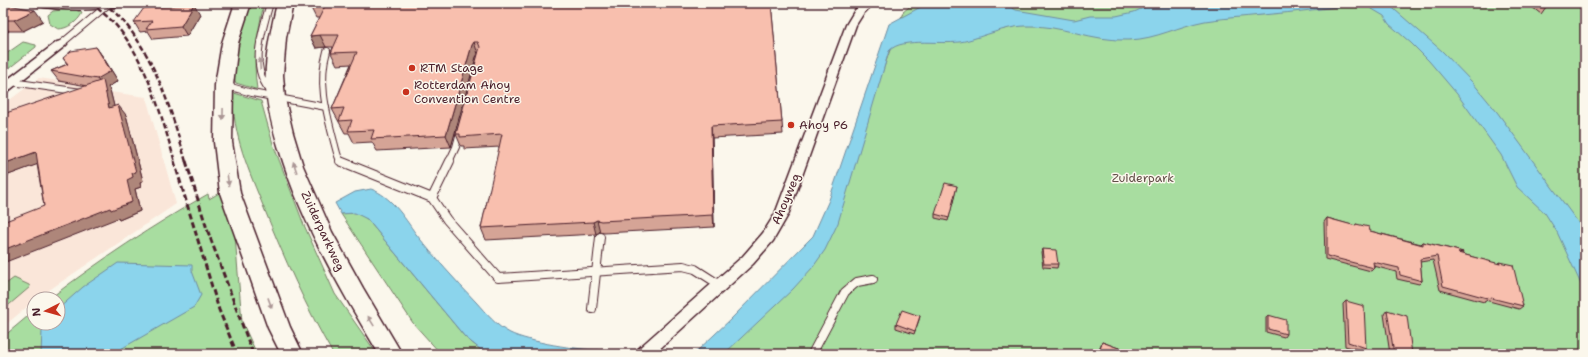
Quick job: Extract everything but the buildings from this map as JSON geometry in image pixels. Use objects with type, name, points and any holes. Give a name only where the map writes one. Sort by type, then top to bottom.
[{"type":"main road","points":[[243,3],[230,43],[224,85],[222,142],[230,193],[279,328],[292,354]]},
{"type":"main road","name":"Zuiderparkweg","points":[[285,3],[275,57],[276,98],[296,170],[322,234],[350,287],[391,354]]},
{"type":"street","points":[[37,3],[91,10],[115,5]]},
{"type":"street","name":"Ahoyweg","points":[[644,353],[759,249],[776,225],[815,125],[851,25],[859,12],[869,3]]},
{"type":"street","points":[[8,85],[61,44]]},
{"type":"lane","name":"Zuiderparkweg","points":[[270,3],[261,36],[259,66],[263,82],[276,98]]},
{"type":"lane","points":[[61,44],[115,5]]},
{"type":"lane","points":[[327,51],[323,61],[324,99],[340,161],[432,198],[447,220],[498,278],[683,266],[695,269],[720,285]]},
{"type":"lane","points":[[8,85],[88,93]]},
{"type":"lane","points":[[224,85],[276,98],[326,107]]},
{"type":"lane","points":[[432,198],[456,147],[462,125]]},
{"type":"lane","points":[[592,309],[600,237]]},
{"type":"lane","points":[[812,354],[845,292],[857,282],[873,279]]},
{"type":"shaded area","points":[[39,78],[105,88],[103,91],[146,97],[176,204],[48,291],[26,291],[26,308],[3,327],[3,105]]},
{"type":"green space","points":[[248,3],[264,3],[255,56],[257,89],[236,83],[234,77],[236,57],[250,5]]},
{"type":"green space","name":"Zuiderpark","points":[[914,3],[1585,3],[1585,354],[702,354],[809,248],[868,114],[903,12]]},
{"type":"green space","points":[[76,10],[82,13],[72,24],[65,28],[58,29],[50,24],[48,15],[53,11]]},
{"type":"green space","points":[[23,42],[36,45],[36,47],[3,73],[3,56]]},
{"type":"green space","points":[[234,93],[261,101],[273,144],[304,225],[335,294],[377,354],[333,354],[323,336],[288,264],[247,166],[235,123],[233,109]]},
{"type":"green space","points":[[231,186],[242,322],[257,354],[3,354],[3,337],[26,318],[26,331],[66,331],[66,291],[60,291],[107,257],[167,218],[208,194],[209,199]]},
{"type":"green space","points":[[349,213],[361,215],[367,219],[465,337],[486,354],[441,354],[413,323],[341,214]]},
{"type":"green space","points":[[14,278],[29,285],[30,287],[3,310],[3,286]]},
{"type":"water","points":[[928,3],[1003,3],[1016,10],[1074,20],[1090,16],[1116,16],[1134,12],[1155,3],[1387,3],[1442,51],[1473,83],[1497,112],[1585,232],[1585,293],[1557,232],[1545,213],[1517,187],[1501,155],[1457,94],[1429,61],[1389,24],[1384,16],[1367,6],[1362,4],[1205,21],[1158,35],[1129,40],[1102,38],[1037,26],[1024,26],[1002,30],[965,41],[904,44],[895,46],[889,51],[838,223],[825,250],[813,267],[793,289],[724,354],[691,354],[697,351],[731,319],[813,236],[829,200],[889,24]]},
{"type":"water","points":[[371,189],[378,192],[391,202],[430,252],[500,327],[518,336],[541,342],[567,347],[599,350],[594,354],[486,354],[465,337],[367,219],[355,213],[341,214],[335,203],[355,192]]},
{"type":"water","points":[[118,263],[192,265],[192,271],[201,295],[194,307],[112,354],[41,354],[42,331],[66,331],[66,302],[83,287]]},
{"type":"railway","points":[[91,3],[112,21],[135,52],[144,69],[158,106],[175,162]]},
{"type":"railway","points":[[104,3],[124,22],[146,53],[169,106],[186,162]]},
{"type":"railway","points":[[174,161],[219,310],[237,354]]},
{"type":"railway","points":[[186,161],[207,229],[253,354]]},
{"type":"place","name":"RTM Stage","points":[[412,68]]},
{"type":"place","name":"Rotterdam Ahoy Convention Centre","points":[[406,92]]},
{"type":"place","name":"Ahoy P6","points":[[791,125]]}]
